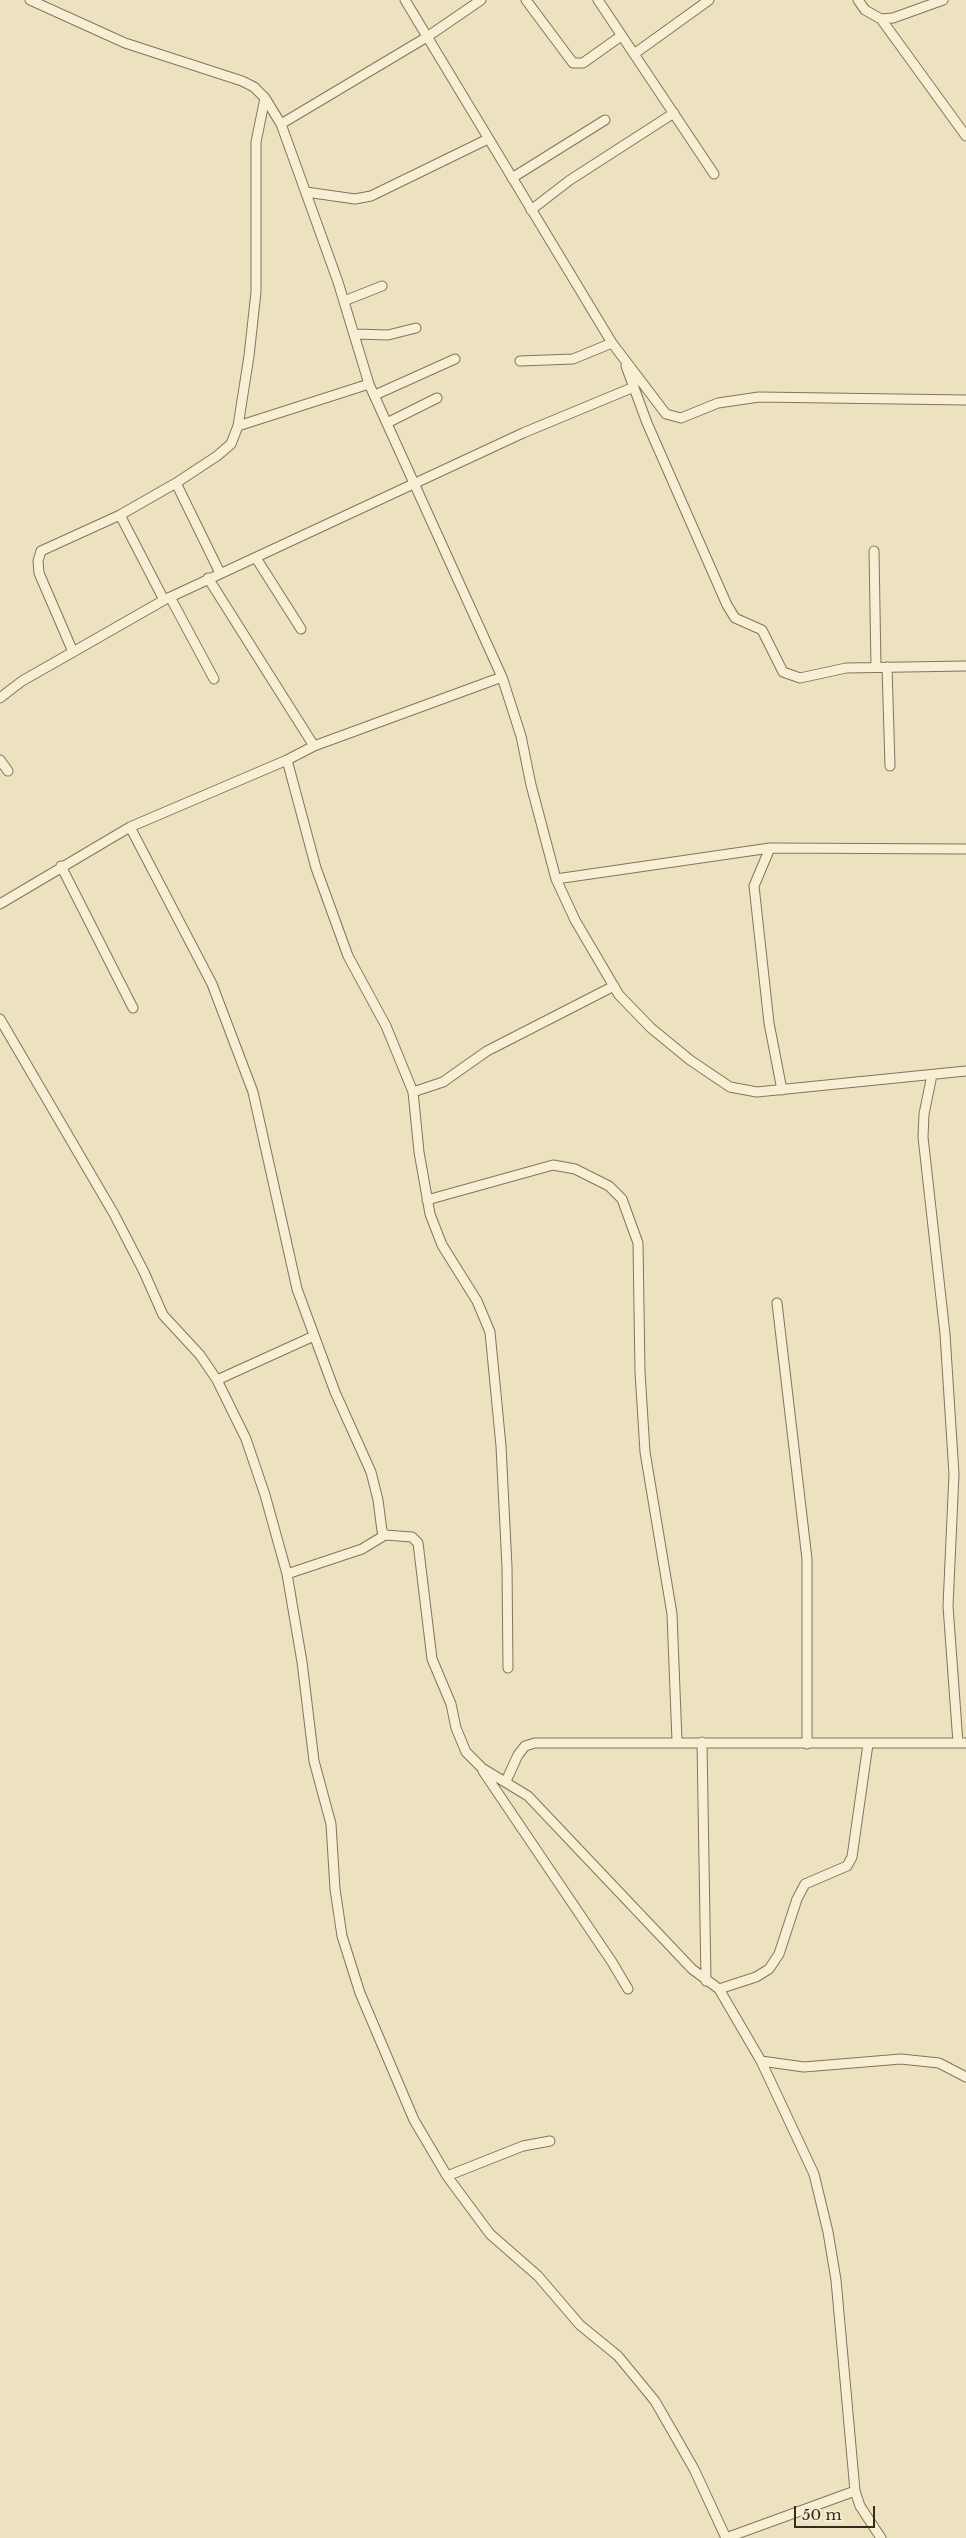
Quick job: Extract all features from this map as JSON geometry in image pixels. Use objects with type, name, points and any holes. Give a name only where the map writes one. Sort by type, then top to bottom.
[{"type":"street","points":[[31,0],[45,0]]},
{"type":"street","points":[[31,0],[125,43],[242,81],[254,87],[265,98],[281,124],[344,301],[370,384],[502,677],[521,736],[531,785],[556,879],[575,920],[619,995],[651,1028],[690,1060],[730,1087],[757,1092],[966,1072]]},
{"type":"street","points":[[405,0],[612,343],[666,414],[681,418],[718,403],[758,397],[966,400]]},
{"type":"street","points":[[281,124],[427,37],[481,0]]},
{"type":"street","points":[[526,0],[573,63],[584,63],[622,36]]},
{"type":"street","points":[[598,0],[714,174]]},
{"type":"street","points":[[634,54],[709,0]]},
{"type":"street","points":[[858,0],[865,10],[881,19],[966,136]]},
{"type":"street","points":[[881,19],[893,18],[943,0]]},
{"type":"street","points":[[73,652],[39,574],[38,561],[41,551],[120,515],[176,483],[217,456],[231,444],[238,426],[249,356],[256,292],[256,142],[265,98]]},
{"type":"street","points":[[531,210],[570,180],[674,113]]},
{"type":"street","points":[[512,178],[605,120]]},
{"type":"street","points":[[306,192],[355,198],[371,196],[488,139]]},
{"type":"street","points":[[344,301],[382,286]]},
{"type":"street","points":[[354,334],[388,335],[416,328]]},
{"type":"street","points":[[520,361],[573,359],[612,343]]},
{"type":"street","points":[[375,395],[455,359]]},
{"type":"street","points":[[624,361],[727,605],[735,618],[762,630],[779,667],[789,676],[800,678],[846,668],[966,666]]},
{"type":"street","points":[[238,426],[370,384]]},
{"type":"street","points":[[0,698],[22,681],[208,578],[256,558],[415,483],[634,387]]},
{"type":"street","points":[[388,423],[437,398]]},
{"type":"street","points":[[176,483],[220,574]]},
{"type":"street","points":[[120,515],[214,679]]},
{"type":"street","points":[[874,551],[876,667]]},
{"type":"street","points":[[256,558],[300,629]]},
{"type":"street","points":[[208,578],[314,746]]},
{"type":"street","points":[[887,667],[890,766]]},
{"type":"street","points":[[0,904],[61,866],[130,827],[287,760],[314,746],[502,677]]},
{"type":"street","points":[[0,760],[8,771]]},
{"type":"street","points":[[287,760],[316,868],[348,956],[386,1026],[414,1092],[419,1152],[430,1214],[442,1246],[477,1301],[490,1332],[502,1464],[507,1567],[508,1668]]},
{"type":"street","points":[[130,827],[212,984],[253,1092],[297,1289],[334,1392],[371,1472],[378,1500],[382,1531],[385,1535]]},
{"type":"street","points":[[556,879],[770,848],[966,849]]},
{"type":"street","points":[[770,848],[754,886],[769,1023],[782,1090]]},
{"type":"street","points":[[61,866],[133,1008]]},
{"type":"street","points":[[414,1092],[443,1082],[487,1051],[614,986]]},
{"type":"street","points":[[0,1019],[114,1214],[144,1272],[163,1315],[200,1355],[217,1380],[246,1439],[265,1495],[287,1574],[302,1662],[314,1761],[330,1824],[335,1889],[342,1936],[360,1993],[414,2120],[447,2176],[490,2234],[538,2276],[580,2325],[618,2356],[655,2401],[694,2469],[726,2538],[855,2492]]},
{"type":"street","points":[[506,1781],[518,1755],[526,1746],[535,1743],[678,1741],[807,1744],[962,1743],[948,1606],[954,1474],[945,1334],[923,1136],[924,1114],[932,1075]]},
{"type":"street","points":[[427,1200],[553,1165],[564,1165],[575,1169],[609,1186],[622,1199],[638,1243],[640,1372],[645,1452],[672,1614],[678,1741]]},
{"type":"street","points":[[777,1303],[807,1559],[807,1744]]},
{"type":"street","points":[[217,1380],[314,1336]]},
{"type":"street","points":[[287,1574],[362,1549],[385,1535],[412,1537],[418,1543],[432,1659],[451,1704],[456,1728],[466,1752],[482,1768],[612,1962],[628,1989]]},
{"type":"street","points":[[702,1742],[706,1980]]},
{"type":"street","points":[[719,1989],[756,1977],[769,1969],[779,1954],[797,1899],[805,1884],[847,1866],[852,1857],[868,1744]]},
{"type":"street","points":[[482,1768],[528,1796],[706,1980],[719,1989],[762,2061],[814,2174],[828,2232],[836,2280],[855,2492],[860,2506],[881,2538]]},
{"type":"street","points":[[762,2061],[804,2067],[901,2059],[939,2063],[966,2078]]},
{"type":"street","points":[[447,2176],[523,2146],[550,2141]]}]
